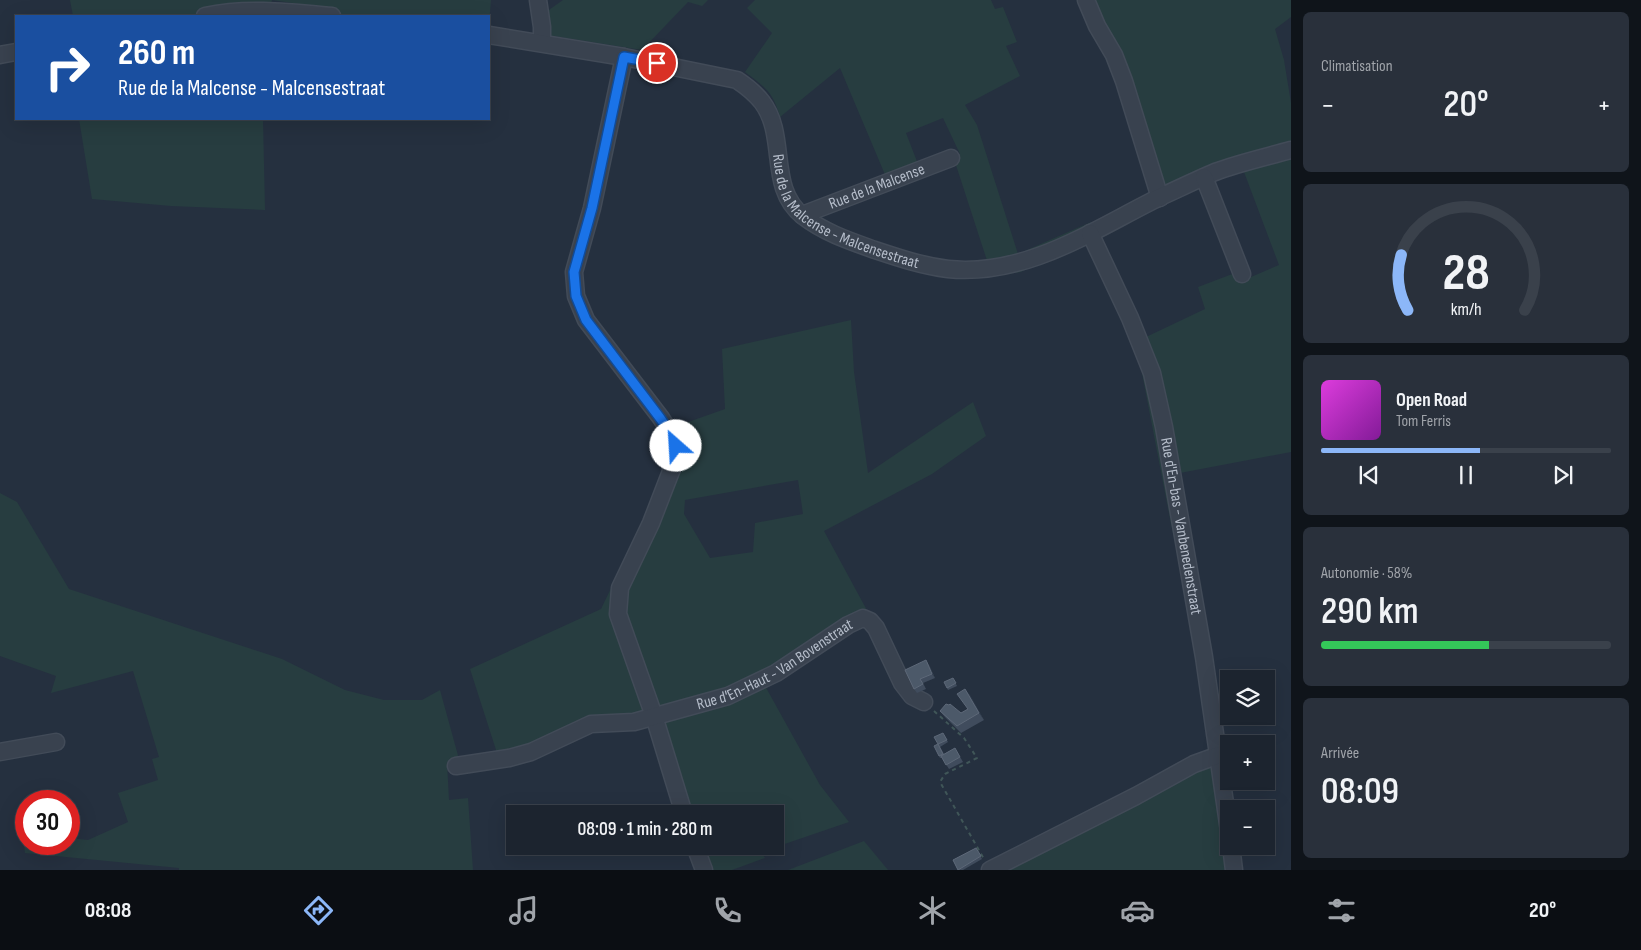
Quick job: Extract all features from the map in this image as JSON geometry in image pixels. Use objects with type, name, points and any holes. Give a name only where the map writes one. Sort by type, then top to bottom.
[{"type":"street","points":[[538,0],[542,43]]},
{"type":"street","points":[[1086,0],[1097,26],[1114,55],[1124,81],[1160,198]]},
{"type":"street","points":[[210,15],[227,12],[280,11],[322,15]]},
{"type":"street","name":"Rue de la Malcense - Malcensestraat","points":[[490,35],[624,57],[736,80],[748,87],[763,103],[771,120],[784,192],[791,205],[802,216],[834,235],[917,264],[949,269],[978,269],[1035,258],[1204,177],[1291,150]]},
{"type":"street","points":[[0,55],[15,52]]},
{"type":"street","points":[[624,57],[592,208],[574,272],[576,296],[586,320],[660,418],[671,434],[676,446],[675,461],[664,491],[620,588],[618,614],[654,716],[681,805]]},
{"type":"street","name":"Rue de la Malcense","points":[[802,216],[951,158]]},
{"type":"street","points":[[1204,177],[1242,274]]},
{"type":"street","name":"Rue d'En-bas - Vanbenedenstraat","points":[[1090,233],[1130,318],[1152,373],[1164,427],[1204,657],[1225,800]]},
{"type":"street","name":"Rue d'En-Haut - Van Bovenstraat","points":[[456,766],[509,758],[531,752],[591,724],[634,722],[728,696],[776,673],[848,625],[863,618],[876,628],[902,683],[912,696],[924,702]]},
{"type":"street","points":[[0,752],[56,742]]},
{"type":"street","points":[[990,870],[1136,796],[1194,764],[1219,756]]},
{"type":"street","points":[[698,855],[704,870]]},
{"type":"street","points":[[1232,855],[1234,870]]},
{"type":"path","points":[[924,702],[957,730],[977,758],[945,774],[940,782],[990,870]]},
{"type":"green space","points":[[70,0],[272,0],[269,15],[73,15]]},
{"type":"green space","points":[[272,0],[491,0],[490,15],[305,15],[306,5]]},
{"type":"green space","points":[[563,0],[708,0],[702,6],[688,2],[642,50],[547,35],[546,12]]},
{"type":"green space","points":[[755,0],[991,0],[995,9],[1003,7],[1017,42],[1006,46],[1020,76],[965,105],[977,125],[1018,254],[1091,222],[1146,337],[1205,309],[1198,287],[1235,273],[1244,280],[1279,265],[1238,156],[1196,171],[1151,193],[1122,95],[1096,38],[1089,0],[1291,0],[1291,17],[1275,29],[1284,60],[1291,103],[1291,452],[1180,473],[1204,621],[1192,624],[1141,368],[1115,299],[1085,242],[1021,272],[992,276],[955,162],[960,154],[943,118],[906,133],[918,164],[886,177],[840,68],[780,117],[771,96],[745,72],[772,33],[747,8]]},
{"type":"green space","points":[[79,120],[263,120],[265,210],[171,206],[92,199]]},
{"type":"green space","points":[[851,320],[854,372],[868,473],[973,402],[986,436],[932,474],[824,531],[869,614],[874,612],[900,668],[870,629],[861,626],[764,684],[820,785],[849,822],[784,844],[784,805],[687,805],[658,710],[521,750],[497,753],[470,669],[601,609],[644,520],[665,462],[660,432],[725,409],[722,349]],"holes":[[[798,480],[803,514],[755,523],[753,552],[710,558],[684,514],[685,500]]]},
{"type":"green space","points":[[0,493],[17,502],[69,589],[282,659],[345,690],[384,700],[422,700],[440,690],[459,759],[447,762],[449,800],[468,798],[473,870],[179,870],[179,868],[46,855],[80,855],[80,839],[88,840],[128,822],[118,793],[158,780],[152,759],[159,757],[133,671],[51,693],[56,676],[0,656]]},
{"type":"green space","points":[[1215,682],[1220,712],[1220,725],[1222,725],[1224,735],[1220,735],[1220,790],[1232,790],[1234,800],[1220,800],[1220,855],[1241,855],[1243,870],[992,870],[1213,751]]},
{"type":"green space","points":[[864,841],[888,870],[788,870]]},
{"type":"green space","points":[[704,855],[763,855],[765,858],[732,870],[710,870]]},
{"type":"building","points":[[926,660],[932,674],[920,679],[923,684],[914,689],[905,670]]},
{"type":"building","points":[[953,678],[956,683],[947,688],[944,682]]},
{"type":"building","points":[[965,689],[979,713],[957,726],[940,711],[946,704],[950,704],[961,713],[968,709],[957,694]]},
{"type":"building","points":[[943,733],[947,740],[938,744],[934,737]]},
{"type":"building","points":[[938,744],[943,754],[939,756],[934,746]]},
{"type":"building","points":[[955,748],[960,757],[946,765],[941,756]]},
{"type":"building","points":[[976,848],[981,856],[958,870],[953,860]]},
{"type":"route","points":[[657,63],[624,57],[592,208],[574,272],[576,296],[586,320],[660,418],[671,434],[676,446]]}]
